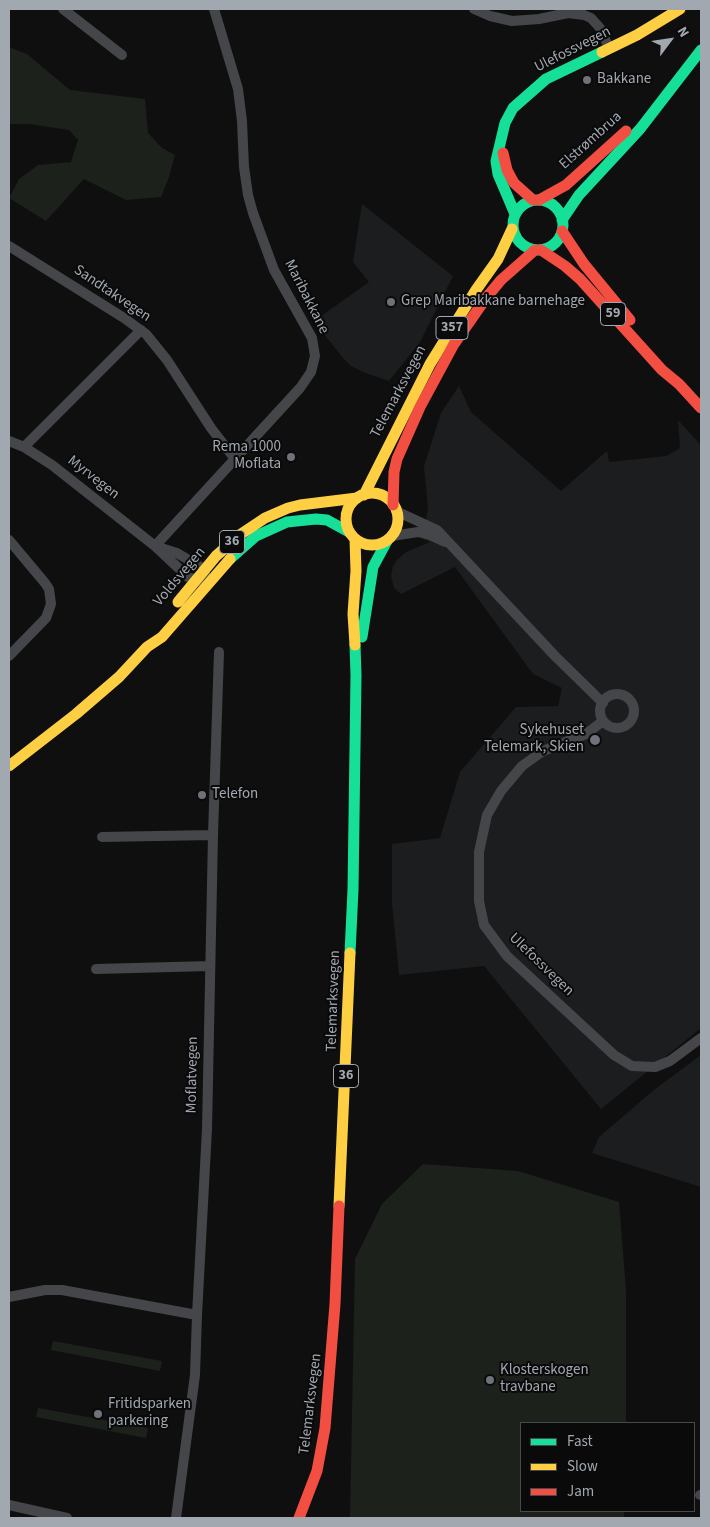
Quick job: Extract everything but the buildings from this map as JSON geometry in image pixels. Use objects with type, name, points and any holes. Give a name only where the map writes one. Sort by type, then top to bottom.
[{"type":"main road","name":"Ulefossvegen","points":[[515,214],[498,174],[496,161],[501,138],[513,108],[534,87],[559,72],[645,30],[680,9]]},
{"type":"main road","name":"Elstrømbrua","points":[[562,226],[579,196],[640,129],[701,50]]},
{"type":"main road","name":"Elstrømbrua","points":[[536,200],[566,184],[661,100]]},
{"type":"main road","name":"Ulefossvegen","points":[[501,138],[504,160],[514,183],[536,200]]},
{"type":"main road","name":"357","points":[[512,229],[515,214],[522,205],[536,200]]},
{"type":"main road","points":[[536,200],[550,202],[554,206],[562,226]]},
{"type":"main road","name":"357","points":[[538,250],[552,246],[557,242],[562,226]]},
{"type":"main road","name":"59","points":[[562,226],[584,264],[666,364],[679,384]]},
{"type":"main road","points":[[512,229],[518,242],[529,249],[538,250]]},
{"type":"main road","name":"Telemarksvegen","points":[[360,496],[430,364],[476,290],[498,259],[512,229]]},
{"type":"main road","name":"59","points":[[538,250],[560,262],[580,279],[662,370],[679,384],[701,408]]},
{"type":"main road","name":"Telemarksvegen","points":[[395,508],[394,472],[397,459],[420,407],[454,344],[501,280],[538,250]]},
{"type":"main road","name":"36","points":[[377,494],[384,496],[395,508],[398,524],[390,538],[374,545],[368,545],[352,536],[346,521],[346,514],[352,502],[360,496],[377,494]]},
{"type":"main road","name":"Voldsvegen","points":[[147,648],[156,631],[204,569],[254,524],[276,512],[300,505],[338,501],[360,496]]},
{"type":"main road","name":"Voldsvegen","points":[[9,766],[98,695],[162,636],[209,583],[256,536],[287,522],[316,519],[327,520],[352,536]]},
{"type":"main road","name":"Telemarksvegen","points":[[314,1510],[315,1477],[326,1419],[335,1304],[353,899],[356,674],[353,614],[356,571],[352,536]]},
{"type":"main road","name":"Telemarksvegen","points":[[356,674],[370,579],[379,554],[390,538]]},
{"type":"main road","name":"Telemarksvegen","points":[[299,1518],[315,1477]]},
{"type":"street","points":[[63,9],[122,55]]},
{"type":"street","name":"Maribakkane","points":[[155,546],[300,388],[311,372],[315,356],[312,338],[274,270],[248,195],[238,89],[214,9]]},
{"type":"street","points":[[474,9],[490,16],[512,21],[539,19],[568,13],[584,15],[591,18],[600,28],[609,48]]},
{"type":"street","name":"Sandtakvegen","points":[[9,246],[104,304],[140,330],[166,360],[211,428],[235,459]]},
{"type":"street","points":[[24,446],[140,330]]},
{"type":"street","name":"Myrvegen","points":[[9,440],[24,446],[52,465],[155,546],[188,577],[209,583]]},
{"type":"street","points":[[395,508],[437,530],[555,656],[603,703]]},
{"type":"street","points":[[390,538],[418,532],[430,535],[452,546]]},
{"type":"street","points":[[9,540],[45,583],[49,589],[52,604],[46,618],[9,656]]},
{"type":"street","name":"Myrvegen","points":[[155,546],[177,553],[204,569]]},
{"type":"street","points":[[204,569],[209,583]]},
{"type":"street","name":"Moflatvegen","points":[[176,1518],[196,1375],[197,1315],[207,1129],[212,835],[218,652]]},
{"type":"street","points":[[614,695],[622,695],[628,698],[633,705],[632,719],[622,728],[608,726],[603,721],[601,715],[603,703],[608,698],[614,695]]},
{"type":"street","name":"Ulefossvegen","points":[[603,721],[586,734],[543,751],[522,766],[501,790],[487,815],[479,852],[479,901],[484,925],[507,956],[614,1055],[632,1066],[655,1067],[670,1061],[701,1038]]},
{"type":"street","points":[[102,838],[212,835]]},
{"type":"street","points":[[96,970],[210,966]]},
{"type":"street","points":[[9,1297],[44,1290],[62,1290],[197,1315]]},
{"type":"street","points":[[9,1504],[60,1518]]},
{"type":"shaded area","points":[[9,47],[27,54],[70,90],[145,99],[148,133],[162,148],[175,155],[161,197],[126,200],[84,179],[46,221],[9,198],[19,179],[38,165],[71,162],[78,140],[69,130],[29,124],[9,124]]},
{"type":"shaded area","name":"Grep Maribakkane barnehage","points":[[362,204],[453,276],[420,342],[389,381],[351,366],[314,321],[369,282],[353,262]]},
{"type":"shaded area","name":"Sykehuset Telemark, Skien","points":[[459,386],[471,412],[561,491],[607,451],[609,462],[666,456],[680,448],[678,420],[701,445],[701,1028],[601,1109],[484,966],[399,975],[392,903],[392,844],[440,838],[460,772],[516,707],[558,706],[562,688],[533,674],[455,567],[401,594],[394,588],[391,576],[393,566],[397,560],[406,552],[430,542],[423,539],[428,508],[424,466],[441,413]]},
{"type":"shaded area","points":[[701,1055],[701,1187],[592,1153],[599,1137],[655,1089]]},
{"type":"shaded area","name":"Klosterskogen travbane","points":[[423,1164],[518,1171],[619,1202],[626,1290],[626,1422],[520,1422],[520,1512],[624,1512],[624,1518],[350,1518],[355,1259],[382,1204]]},
{"type":"shaded area","points":[[53,1341],[162,1361],[160,1371],[51,1350]]},
{"type":"shaded area","points":[[38,1408],[148,1428],[146,1438],[36,1417]]},
{"type":"traffic: fast","points":[[562,220],[579,195],[640,129],[701,50]]},
{"type":"traffic: fast","points":[[515,214],[498,174],[496,161],[505,123],[513,108],[546,79],[602,52]]},
{"type":"traffic: fast","points":[[533,200],[543,200],[556,207],[563,220],[563,225],[563,230],[556,243],[543,250],[533,250],[524,246],[517,239],[513,230],[513,220],[517,211],[524,204],[533,200]]},
{"type":"traffic: fast","points":[[230,559],[256,536],[287,522],[316,519],[327,520],[349,532]]},
{"type":"traffic: fast","points":[[362,637],[373,567],[387,541]]},
{"type":"traffic: fast","points":[[350,953],[353,890],[355,645]]},
{"type":"traffic: slow","points":[[602,52],[637,35],[680,9]]},
{"type":"traffic: slow","points":[[364,495],[430,364],[476,290],[498,259],[512,229]]},
{"type":"traffic: slow","points":[[372,493],[386,497],[394,505],[398,519],[394,533],[386,541],[372,545],[358,541],[350,533],[346,519],[350,505],[358,497],[372,493]]},
{"type":"traffic: slow","points":[[178,602],[216,556],[241,534],[265,518],[300,505],[357,498]]},
{"type":"traffic: slow","points":[[355,539],[356,571],[353,614],[355,645]]},
{"type":"traffic: slow","points":[[9,766],[76,714],[119,677],[147,647],[162,637],[230,559]]},
{"type":"traffic: slow","points":[[339,1206],[350,953]]},
{"type":"traffic: jam","points":[[539,200],[566,185],[626,131]]},
{"type":"traffic: jam","points":[[503,153],[507,170],[514,183],[533,200]]},
{"type":"traffic: jam","points":[[562,231],[584,264],[630,320]]},
{"type":"traffic: jam","points":[[393,505],[394,472],[397,459],[420,407],[454,344],[501,280],[535,250]]},
{"type":"traffic: jam","points":[[541,250],[580,279],[662,370],[679,384],[701,408]]},
{"type":"traffic: jam","points":[[299,1518],[317,1471],[325,1428],[335,1304],[339,1206]]},
{"type":"place","name":"Bakkane","points":[[587,80]]},
{"type":"place","name":"Grep Maribakkane barnehage","points":[[391,302]]},
{"type":"place","name":"Rema 1000 Moflata","points":[[291,457]]},
{"type":"place","name":"Sykehuset Telemark, Skien","points":[[595,740]]},
{"type":"place","name":"Telefon","points":[[202,795]]},
{"type":"place","name":"Klosterskogen travbane","points":[[490,1380]]},
{"type":"place","name":"Fritidsparken parkering","points":[[98,1414]]}]
